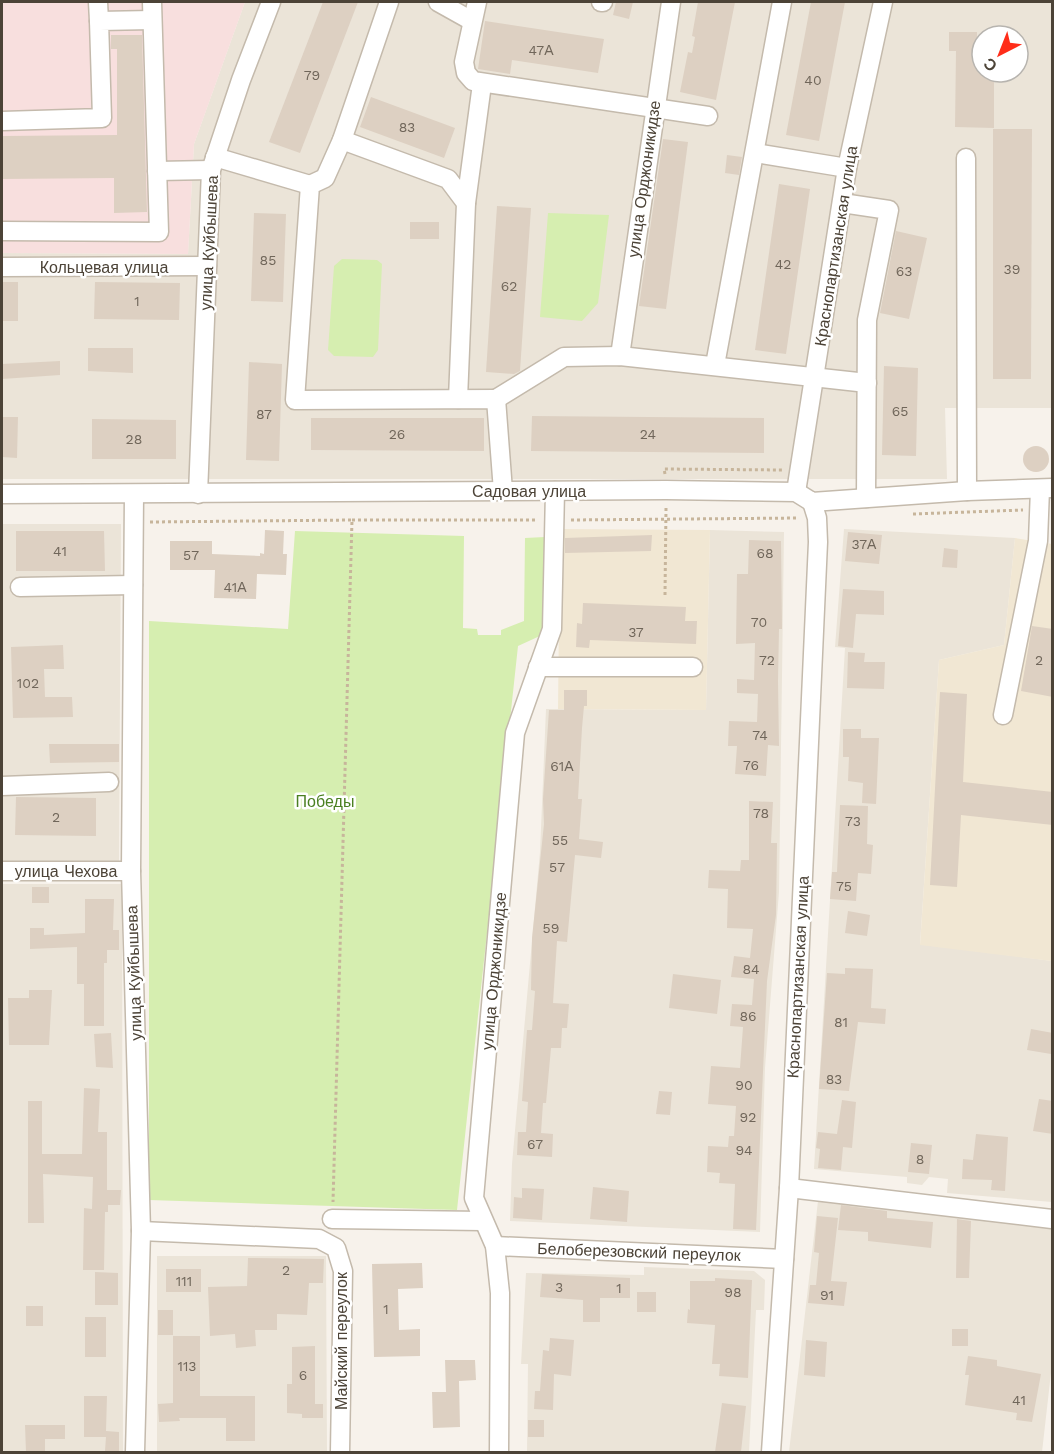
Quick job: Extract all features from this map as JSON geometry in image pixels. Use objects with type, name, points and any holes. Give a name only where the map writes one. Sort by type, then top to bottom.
[{"type":"street","points":[[2,121],[102,118],[98,2]]},
{"type":"street","name":"улица Куйбышева","points":[[198,494],[213,164],[240,80],[271,2]]},
{"type":"street","points":[[157,171],[213,164],[310,185],[325,178],[342,140],[388,2]]},
{"type":"street","points":[[438,2],[472,21]]},
{"type":"street","points":[[477,2],[464,63],[469,78],[482,84],[654,106],[708,116]]},
{"type":"street","name":"улица Орджоникидзе","points":[[620,356],[654,106],[671,2]]},
{"type":"street","points":[[715,365],[782,2]]},
{"type":"street","name":"Краснопартизанская улица","points":[[771,1452],[789,1188],[808,504],[814,377],[847,168],[883,2]]},
{"type":"street","points":[[2,231],[159,232],[152,11],[99,21]]},
{"type":"street","points":[[458,399],[466,203],[482,84]]},
{"type":"street","points":[[342,140],[448,179],[466,203]]},
{"type":"street","points":[[755,153],[847,168]]},
{"type":"street","points":[[966,158],[967,491]]},
{"type":"street","points":[[310,185],[295,400],[496,399],[564,357],[620,356],[867,383]]},
{"type":"street","points":[[842,203],[889,210],[867,320],[866,498]]},
{"type":"street","name":"Кольцевая улица","points":[[2,267],[207,266]]},
{"type":"street","points":[[496,399],[503,491]]},
{"type":"street","points":[[1003,715],[1038,541],[1046,489]]},
{"type":"street","name":"Садовая улица","points":[[2,495],[666,490],[808,504],[967,491],[1046,489]]},
{"type":"street","name":"улица Орджоникидзе","points":[[499,1452],[500,1293],[495,1246],[482,1221],[474,1198],[515,733],[552,629],[555,490]]},
{"type":"street","name":"улица Куйбышева","points":[[134,494],[131,871],[141,1231],[135,1452]]},
{"type":"street","points":[[20,587],[133,585]]},
{"type":"street","points":[[538,667],[693,667]]},
{"type":"street","points":[[2,786],[109,782]]},
{"type":"street","name":"улица Чехова","points":[[2,870],[131,871]]},
{"type":"street","points":[[789,1188],[1053,1219]]},
{"type":"street","points":[[332,1219],[482,1221]]},
{"type":"street","name":"Майский переулок","points":[[141,1231],[320,1239],[336,1248],[343,1271],[340,1452]]},
{"type":"street","name":"Белоберезовский переулок","points":[[495,1246],[784,1258]]},
{"type":"path","points":[[665,595],[666,490],[664,470],[784,470]]},
{"type":"path","points":[[134,523],[666,519],[808,504]]},
{"type":"path","points":[[332,1219],[352,520]]},
{"type":"shaded area","points":[[2,2],[245,2],[194,144],[188,254],[2,253]]},
{"type":"shaded area","points":[[245,2],[1052,2],[1052,408],[945,408],[947,479],[2,479],[2,253],[188,254],[194,144]]},
{"type":"shaded area","points":[[2,524],[121,524],[119,863],[2,862]]},
{"type":"shaded area","points":[[560,529],[710,530],[706,710],[558,709]]},
{"type":"shaded area","points":[[844,529],[1015,538],[1004,645],[939,660],[920,944],[1052,961],[1052,1202],[947,1193],[948,1179],[929,1177],[922,1185],[907,1183],[907,1177],[814,1169],[845,648],[835,647]]},
{"type":"shaded area","points":[[710,530],[784,532],[779,892],[765,1068],[760,1232],[510,1221],[512,1164],[540,852],[546,709],[706,710]]},
{"type":"shaded area","points":[[1015,538],[1052,544],[1052,961],[920,945],[939,660],[1004,645]]},
{"type":"shaded area","points":[[2,884],[122,884],[123,1452],[2,1452]]},
{"type":"shaded area","points":[[818,1201],[1052,1227],[1052,1364],[1042,1452],[789,1452]]},
{"type":"shaded area","points":[[157,1256],[326,1256],[327,1452],[157,1452]]},
{"type":"shaded area","points":[[644,1267],[754,1271],[765,1280],[764,1310],[756,1310],[749,1452],[527,1452],[528,1364],[521,1364],[526,1273],[644,1275]]},
{"type":"green space","points":[[548,213],[609,215],[598,303],[582,321],[540,317]]},
{"type":"green space","points":[[342,259],[377,260],[382,264],[378,350],[373,357],[334,356],[328,350],[334,266]]},
{"type":"green space","name":"Победы","points":[[295,531],[464,536],[463,628],[477,629],[478,635],[501,635],[501,630],[524,621],[525,538],[545,537],[542,635],[518,646],[457,1210],[149,1200],[149,621],[288,629]]},
{"type":"building","points":[[323,2],[358,2],[300,153],[269,142]]},
{"type":"building","points":[[616,2],[633,2],[629,19],[613,15]]},
{"type":"building","points":[[698,2],[735,2],[716,100],[680,92],[688,52],[692,53],[695,37],[692,36]]},
{"type":"building","points":[[811,2],[845,2],[819,141],[786,135]]},
{"type":"building","points":[[485,21],[604,39],[598,73],[512,60],[510,74],[478,69]]},
{"type":"building","points":[[949,32],[970,32],[970,84],[994,84],[994,128],[955,127],[956,51],[949,51]]},
{"type":"building","points":[[111,35],[142,35],[147,212],[114,213],[114,178],[2,179],[2,136],[117,135],[117,49],[111,49]]},
{"type":"building","points":[[371,97],[455,128],[444,158],[360,127]]},
{"type":"building","points":[[993,129],[1032,129],[1031,379],[993,379]]},
{"type":"building","points":[[663,139],[688,142],[666,309],[639,306]]},
{"type":"building","points":[[727,155],[742,157],[739,175],[725,173]]},
{"type":"building","points":[[779,184],[810,189],[786,354],[755,350]]},
{"type":"building","points":[[497,206],[531,208],[520,371],[514,374],[486,372]]},
{"type":"building","points":[[254,213],[286,214],[283,302],[251,301]]},
{"type":"building","points":[[410,222],[439,222],[439,239],[410,239]]},
{"type":"building","points":[[896,231],[927,238],[909,319],[880,313]]},
{"type":"building","points":[[2,282],[18,282],[18,321],[2,321]]},
{"type":"building","points":[[95,282],[180,283],[179,320],[94,319]]},
{"type":"building","points":[[88,348],[133,348],[133,373],[88,371]]},
{"type":"building","points":[[60,361],[60,375],[2,379],[2,364]]},
{"type":"building","points":[[249,362],[282,364],[279,461],[246,460]]},
{"type":"building","points":[[884,366],[918,368],[916,456],[882,455]]},
{"type":"building","points":[[532,416],[764,418],[764,453],[531,451]]},
{"type":"building","points":[[2,417],[18,417],[17,458],[2,457]]},
{"type":"building","points":[[311,418],[484,418],[484,451],[311,450]]},
{"type":"building","points":[[92,419],[176,420],[176,459],[92,459]]},
{"type":"building","points":[[1036,446],[1045,450],[1049,459],[1045,468],[1036,472],[1027,468],[1023,459],[1027,450]]},
{"type":"building","points":[[265,530],[284,531],[283,554],[287,554],[286,575],[257,574],[256,599],[214,598],[215,570],[170,570],[170,541],[212,541],[212,554],[260,556],[260,553],[264,554]]},
{"type":"building","points":[[16,531],[104,531],[105,571],[16,571]]},
{"type":"building","points":[[848,532],[882,535],[879,564],[845,561]]},
{"type":"building","points":[[652,535],[651,551],[565,553],[565,538]]},
{"type":"building","points":[[749,540],[781,541],[782,629],[779,629],[779,746],[768,745],[766,776],[735,774],[737,746],[728,746],[729,721],[757,722],[758,694],[737,693],[737,679],[754,680],[755,643],[736,644],[737,574],[748,574]]},
{"type":"building","points":[[944,548],[958,550],[957,568],[942,567]]},
{"type":"building","points":[[843,589],[884,591],[884,615],[856,614],[853,648],[838,646]]},
{"type":"building","points":[[583,603],[686,607],[685,621],[697,621],[696,644],[590,640],[589,648],[576,647],[577,623],[582,624]]},
{"type":"building","points":[[1032,626],[1053,629],[1053,697],[1021,691]]},
{"type":"building","points":[[63,645],[64,669],[44,669],[45,697],[72,697],[73,717],[13,718],[11,647]]},
{"type":"building","points":[[848,652],[865,653],[864,662],[885,662],[884,689],[847,688]]},
{"type":"building","points":[[564,690],[587,690],[587,706],[584,706],[582,728],[578,799],[582,799],[579,839],[603,842],[601,858],[575,855],[567,942],[557,941],[553,1003],[569,1004],[567,1028],[562,1028],[561,1048],[551,1048],[546,1103],[543,1103],[541,1133],[553,1134],[552,1157],[517,1155],[518,1132],[526,1132],[528,1102],[522,1101],[527,1030],[532,1030],[535,991],[531,990],[532,938],[544,824],[543,799],[549,710],[564,710]]},
{"type":"building","points":[[940,692],[967,694],[963,782],[1053,792],[1053,825],[961,815],[957,887],[930,885]]},
{"type":"building","points":[[843,729],[861,729],[861,738],[879,738],[876,804],[862,803],[863,783],[848,781],[849,757],[843,757]]},
{"type":"building","points":[[49,744],[119,744],[119,762],[50,763]]},
{"type":"building","points":[[16,797],[96,798],[96,836],[15,835]]},
{"type":"building","points":[[749,801],[773,802],[771,843],[777,843],[776,915],[767,981],[756,1230],[733,1229],[735,1184],[719,1183],[720,1173],[707,1172],[708,1146],[728,1147],[729,1136],[734,1136],[736,1106],[708,1104],[711,1066],[740,1068],[743,1027],[730,1026],[732,1004],[752,1005],[754,979],[731,977],[734,956],[750,958],[753,929],[727,928],[728,889],[708,888],[709,870],[740,871],[741,860],[749,860]]},
{"type":"building","points":[[840,805],[868,806],[867,844],[873,845],[871,874],[858,873],[856,901],[830,899],[832,872],[837,872]]},
{"type":"building","points":[[32,887],[49,887],[49,903],[32,903]]},
{"type":"building","points":[[85,899],[114,899],[113,930],[119,930],[119,950],[107,950],[107,963],[104,963],[104,1026],[84,1026],[84,984],[77,984],[77,947],[30,949],[30,928],[44,928],[44,935],[85,933]]},
{"type":"building","points":[[848,911],[870,915],[867,936],[845,933]]},
{"type":"building","points":[[845,968],[873,969],[871,1008],[886,1009],[885,1024],[858,1022],[849,1091],[819,1089],[827,973],[845,974]]},
{"type":"building","points":[[673,974],[721,980],[717,1014],[669,1008]]},
{"type":"building","points":[[29,990],[52,990],[49,1045],[9,1045],[8,998],[29,998]]},
{"type":"building","points":[[1031,1029],[1053,1033],[1051,1054],[1027,1050]]},
{"type":"building","points":[[111,1033],[113,1068],[96,1067],[94,1034]]},
{"type":"building","points":[[84,1088],[100,1089],[98,1132],[107,1132],[107,1190],[121,1190],[120,1205],[108,1205],[108,1212],[105,1212],[104,1270],[83,1270],[84,1208],[92,1209],[93,1177],[43,1174],[44,1223],[28,1223],[28,1101],[42,1101],[42,1154],[82,1154]]},
{"type":"building","points":[[659,1091],[672,1092],[670,1115],[656,1114]]},
{"type":"building","points":[[1039,1099],[1053,1101],[1053,1134],[1033,1131]]},
{"type":"building","points":[[842,1100],[856,1102],[852,1148],[843,1147],[841,1170],[818,1168],[820,1149],[816,1148],[818,1132],[837,1134]]},
{"type":"building","points":[[976,1134],[1008,1137],[1005,1191],[991,1190],[992,1180],[962,1179],[963,1159],[973,1160]]},
{"type":"building","points":[[911,1143],[932,1145],[929,1174],[908,1172]]},
{"type":"building","points":[[593,1187],[629,1191],[627,1222],[590,1219]]},
{"type":"building","points":[[522,1188],[544,1189],[542,1220],[513,1218],[514,1197],[522,1198]]},
{"type":"building","points":[[841,1205],[887,1211],[887,1218],[933,1222],[931,1248],[868,1241],[868,1232],[838,1230]]},
{"type":"building","points":[[817,1216],[838,1218],[831,1281],[847,1282],[844,1306],[808,1303],[810,1285],[816,1285],[819,1253],[814,1252]]},
{"type":"building","points":[[957,1219],[971,1221],[969,1278],[956,1278]]},
{"type":"building","points":[[248,1258],[324,1259],[323,1283],[309,1283],[307,1315],[277,1314],[277,1330],[255,1330],[256,1346],[236,1348],[235,1334],[210,1336],[208,1287],[247,1286]]},
{"type":"building","points":[[422,1263],[423,1288],[398,1289],[399,1330],[420,1329],[420,1356],[374,1357],[372,1264]]},
{"type":"building","points":[[166,1269],[201,1269],[201,1292],[166,1292]]},
{"type":"building","points":[[95,1272],[118,1273],[118,1305],[95,1305]]},
{"type":"building","points":[[542,1274],[630,1278],[630,1298],[600,1298],[600,1322],[583,1322],[583,1300],[540,1297]]},
{"type":"building","points":[[715,1278],[752,1280],[748,1378],[719,1376],[720,1364],[712,1364],[715,1325],[687,1323],[688,1309],[690,1310],[690,1281],[715,1281]]},
{"type":"building","points":[[637,1292],[656,1292],[656,1312],[637,1312]]},
{"type":"building","points":[[26,1306],[43,1306],[43,1326],[26,1326]]},
{"type":"building","points":[[158,1310],[173,1310],[173,1335],[158,1335]]},
{"type":"building","points":[[85,1317],[106,1317],[106,1357],[85,1357]]},
{"type":"building","points":[[952,1329],[968,1329],[968,1346],[952,1346]]},
{"type":"building","points":[[173,1336],[200,1336],[200,1396],[255,1396],[255,1441],[226,1441],[226,1418],[179,1418],[180,1421],[159,1422],[158,1404],[173,1403]]},
{"type":"building","points":[[550,1338],[574,1340],[571,1376],[554,1374],[553,1410],[534,1409],[535,1391],[540,1391],[543,1350],[549,1351]]},
{"type":"building","points":[[806,1340],[827,1342],[825,1377],[804,1375]]},
{"type":"building","points":[[315,1346],[315,1404],[323,1404],[323,1418],[302,1418],[302,1414],[287,1413],[287,1384],[292,1384],[292,1347]]},
{"type":"building","points":[[968,1356],[997,1360],[997,1366],[1041,1374],[1032,1422],[1016,1420],[1017,1413],[965,1405],[969,1375],[965,1375]]},
{"type":"building","points":[[445,1360],[475,1360],[476,1380],[459,1381],[460,1427],[433,1428],[432,1392],[446,1392]]},
{"type":"building","points":[[84,1396],[107,1396],[106,1431],[119,1432],[119,1452],[105,1451],[106,1437],[84,1437]]},
{"type":"building","points":[[722,1403],[746,1406],[741,1452],[715,1452]]},
{"type":"building","points":[[528,1420],[544,1420],[544,1437],[528,1437]]},
{"type":"building","points":[[25,1425],[65,1425],[65,1439],[45,1439],[45,1452],[26,1452]]}]
